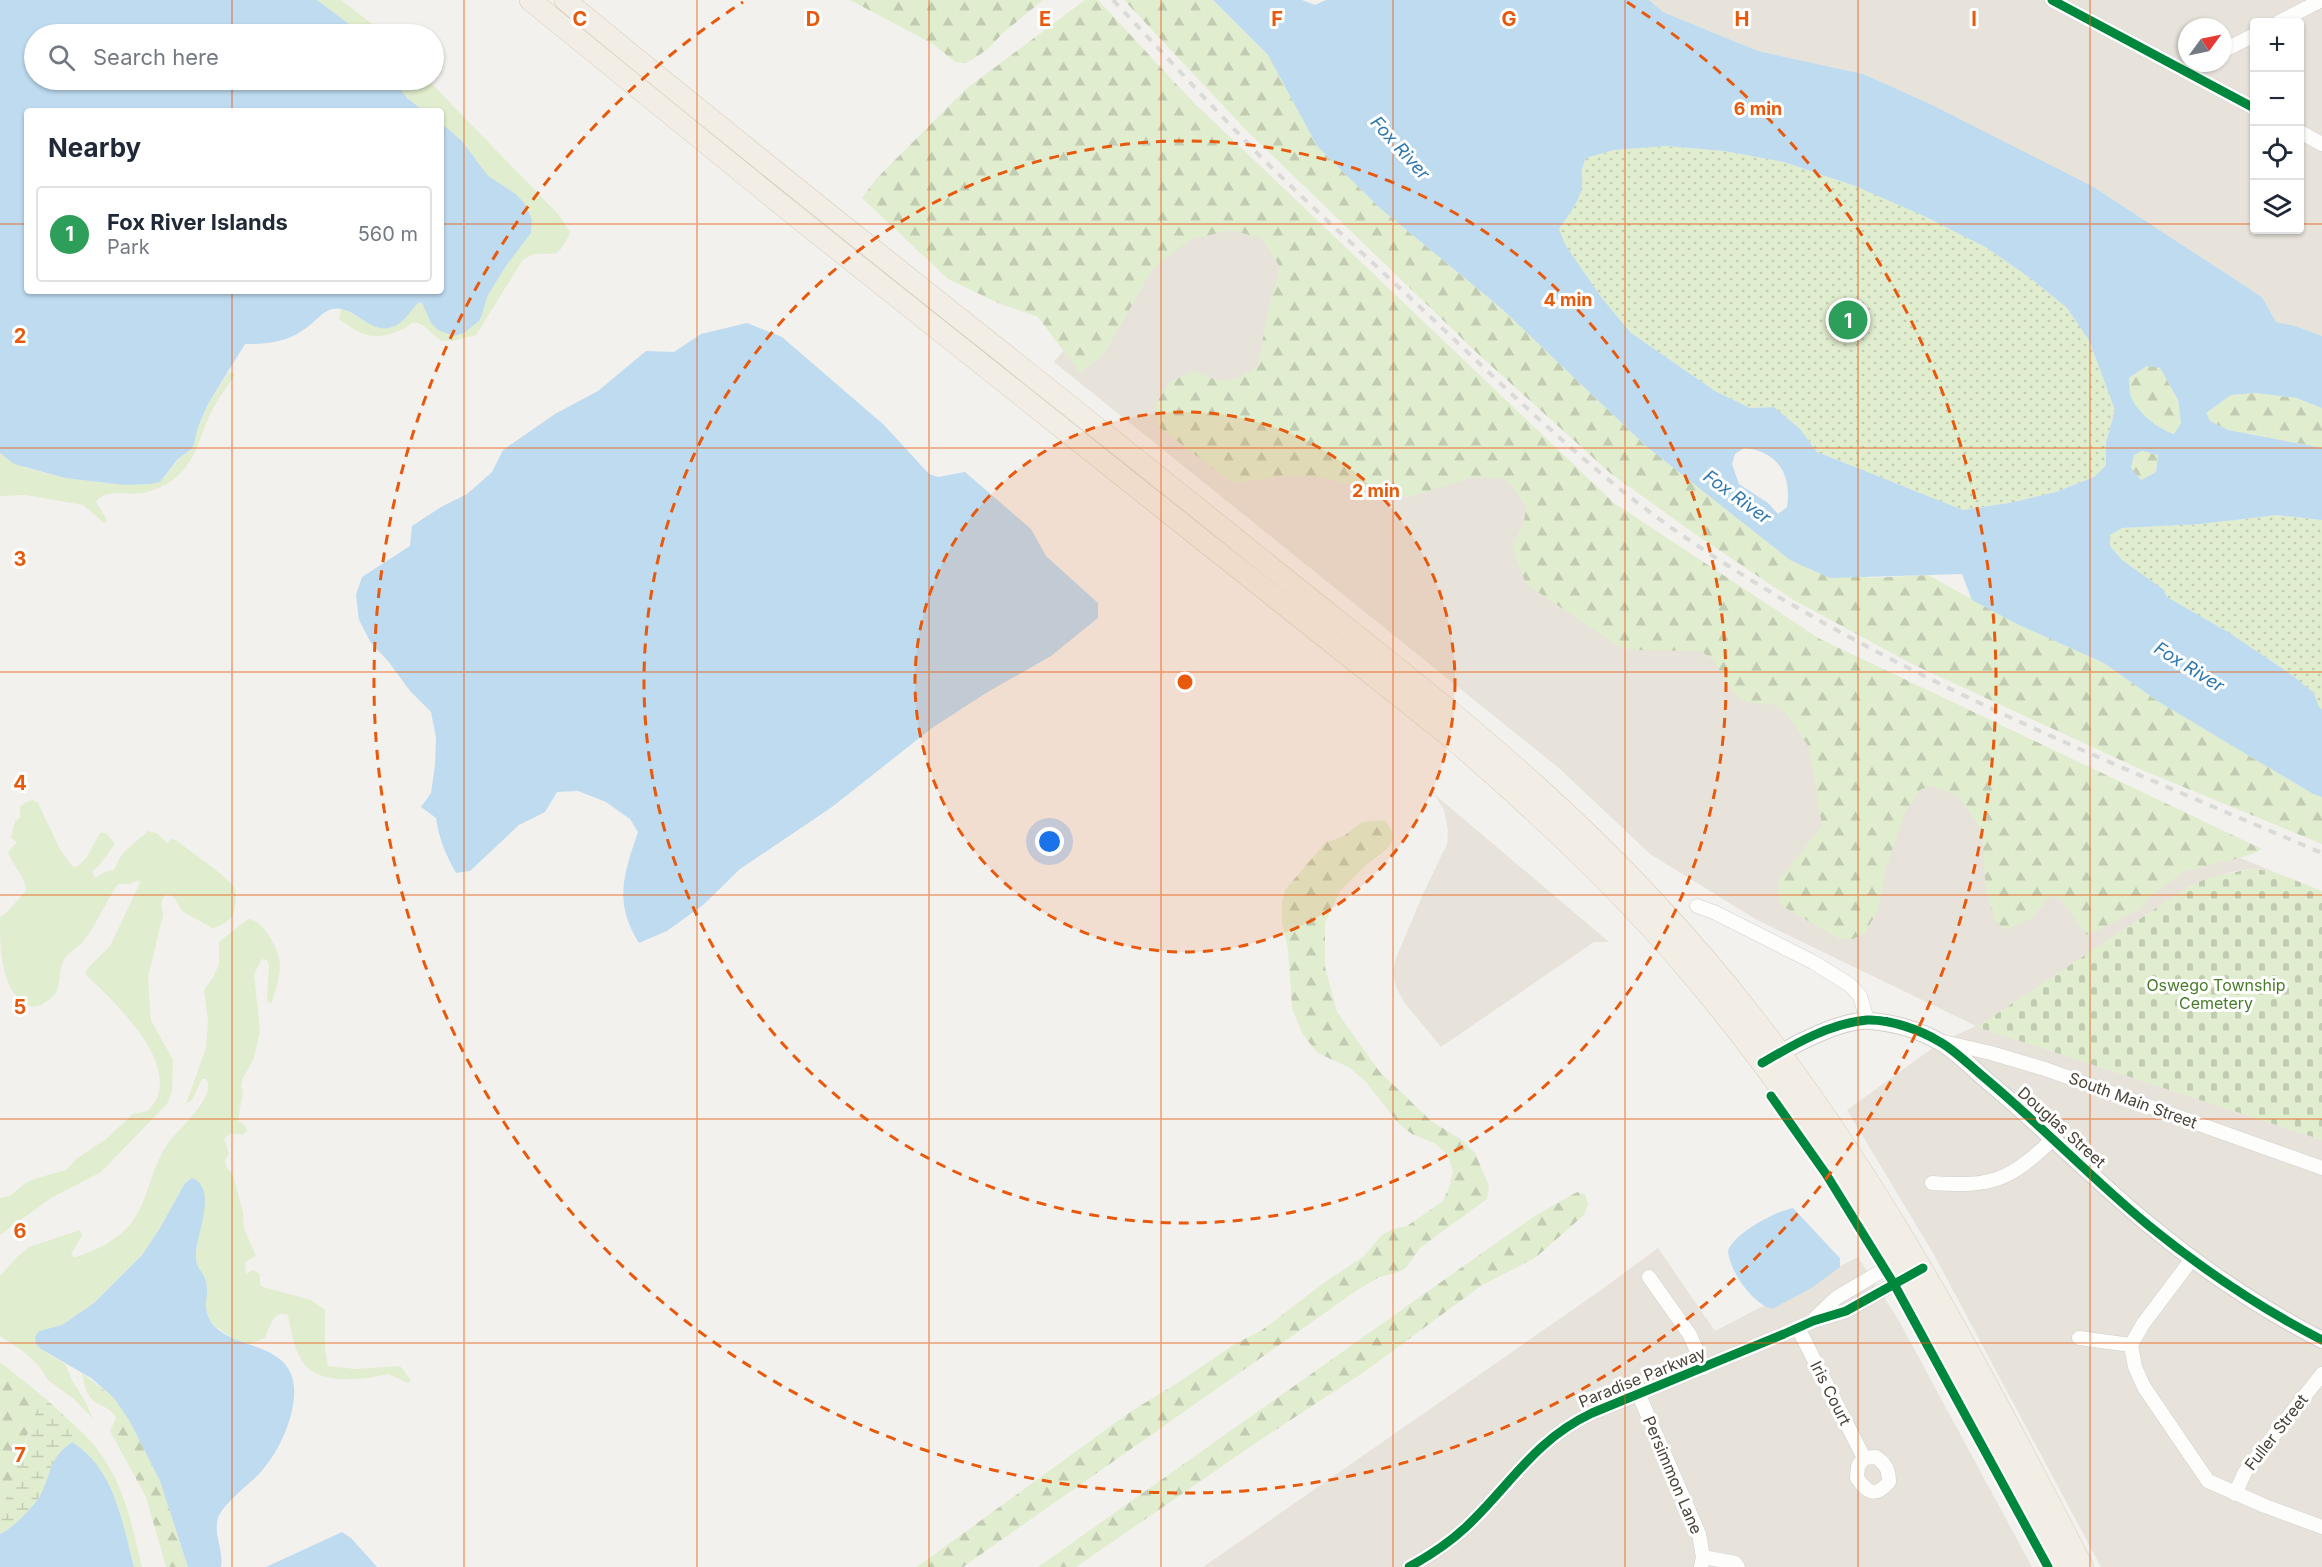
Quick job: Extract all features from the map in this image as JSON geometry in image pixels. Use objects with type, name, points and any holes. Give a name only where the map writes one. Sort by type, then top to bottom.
[{"type":"main road","points":[[530,0],[798,218],[1421,714],[1493,774],[1585,860],[1650,927],[1835,1130],[1909,1265],[2083,1567]]},
{"type":"main road","points":[[565,0],[675,91],[1100,429],[1485,740],[1541,789],[1632,879],[1720,977],[1771,1058]]},
{"type":"main road","points":[[1909,1265],[2061,1567]]},
{"type":"street","points":[[2052,0],[2178,66]]},
{"type":"street","points":[[2287,18],[2322,0]]},
{"type":"street","points":[[2232,46],[2250,37]]},
{"type":"street","points":[[2189,72],[2250,106]]},
{"type":"street","points":[[2304,134],[2322,144]]},
{"type":"street","points":[[1697,906],[1714,912],[1813,962],[1850,985],[1860,996],[1867,1020]]},
{"type":"street","name":"Douglas Street","points":[[1771,1058],[1815,1036],[1867,1020],[1912,1029],[1941,1042],[2053,1138],[2146,1223],[2192,1259],[2286,1321],[2322,1340]]},
{"type":"street","name":"South Main Street","points":[[1941,1042],[1992,1053],[2045,1069],[2322,1168]]},
{"type":"street","points":[[1932,1183],[1967,1186],[1997,1180],[2025,1165],[2053,1138]]},
{"type":"street","points":[[2192,1259],[2143,1324],[2131,1345],[2135,1367],[2144,1387],[2208,1481],[2235,1494],[2322,1527]]},
{"type":"street","name":"Paradise Parkway","points":[[1409,1567],[1432,1554],[1465,1528],[1546,1442],[1581,1418],[1798,1328],[1813,1321],[1836,1298],[1909,1265]]},
{"type":"street","points":[[1649,1277],[1690,1335],[1704,1368]]},
{"type":"street","name":"Iris Court","points":[[1798,1328],[1864,1458]]},
{"type":"street","points":[[2079,1338],[2131,1345]]},
{"type":"street","name":"Fuller Street","points":[[2235,1494],[2245,1472],[2322,1374]]},
{"type":"street","name":"Persimmon Lane","points":[[1639,1395],[1699,1534],[1702,1562],[1735,1563],[1738,1567]]},
{"type":"shaded area","points":[[1649,0],[2322,0],[2322,336],[2276,322],[2262,297],[2092,186],[1863,74],[1758,51],[1663,12]]},
{"type":"shaded area","points":[[1210,179],[1420,371],[1953,741],[2272,871],[2250,869],[2232,872],[2188,887],[1978,1027],[2322,1140],[2322,1567],[2101,1567],[1933,1253],[1847,1110],[1941,1042],[1976,1026],[1757,920],[1650,854],[1560,769],[1054,362]]},
{"type":"shaded area","points":[[1434,794],[1609,942],[1594,942],[1441,1047],[1404,1002],[1396,987],[1393,973],[1396,958],[1447,844],[1448,830],[1444,810]]},
{"type":"shaded area","points":[[1658,1248],[1715,1331],[1858,1257],[1898,1319],[2032,1567],[1203,1567],[1601,1290]]},
{"type":"green space","points":[[317,0],[341,0],[372,24],[349,24]]},
{"type":"green space","points":[[850,0],[1043,0],[1003,33],[989,48],[964,63],[955,62],[933,44]]},
{"type":"green space","points":[[1085,0],[1098,0],[1191,100],[1614,503],[1820,639],[2262,849],[2250,855],[2183,872],[2149,897],[2142,908],[2087,935],[2062,901],[2051,895],[2032,918],[2006,930],[1996,922],[1986,894],[1982,830],[1958,796],[1934,786],[1921,789],[1905,812],[1886,868],[1878,910],[1865,933],[1853,939],[1840,939],[1782,906],[1777,893],[1779,880],[1822,826],[1809,747],[1786,713],[1775,705],[1747,702],[1736,695],[1712,659],[1701,651],[1632,650],[1618,646],[1526,584],[1512,546],[1524,522],[1526,508],[1512,485],[1501,478],[1474,477],[1409,497],[1313,476],[1285,476],[1232,483],[1159,427],[1155,406],[1169,382],[1194,371],[1220,380],[1234,379],[1258,365],[1269,306],[1280,267],[1261,238],[1231,230],[1190,240],[1154,267],[1104,354],[1080,373],[1038,317],[998,303],[948,279],[862,198],[876,179],[966,89]]},
{"type":"green space","points":[[1124,0],[1213,0],[1268,55],[1317,146],[1381,209],[1501,308],[1646,446],[1708,494],[1870,578],[1928,575],[2019,625],[2104,663],[2159,702],[2313,794],[2322,797],[2322,844],[2142,770],[1912,664],[1792,599],[1695,534],[1610,473],[1476,352],[1246,130]]},
{"type":"green space","points":[[401,90],[438,90],[558,214],[570,232],[559,251],[538,254],[522,261],[476,335],[453,341],[441,341],[418,323],[386,335],[370,336],[355,330],[339,319],[341,308],[372,325],[400,322],[419,302],[422,302],[431,322],[438,330],[480,320],[488,295],[531,233],[532,220],[526,205],[516,194],[488,177],[462,141],[444,126],[444,108],[420,108]]},
{"type":"green space","points":[[1666,146],[1724,151],[1784,162],[1855,186],[1926,217],[1987,248],[2030,278],[2067,308],[2089,340],[2115,410],[2106,442],[2106,465],[2094,477],[2056,492],[2009,503],[1963,510],[1817,452],[1800,429],[1774,407],[1750,408],[1715,391],[1631,333],[1601,297],[1566,246],[1559,229],[1573,209],[1578,197],[1586,158],[1614,150]]},
{"type":"green space","points":[[2147,366],[2160,367],[2178,400],[2181,423],[2174,434],[2149,420],[2138,409],[2131,397],[2129,378]]},
{"type":"green space","points":[[229,372],[235,374],[215,405],[193,455],[182,472],[170,482],[148,492],[111,494],[100,498],[96,502],[107,520],[104,523],[83,505],[25,495],[0,496],[0,453],[26,468],[65,478],[124,485],[150,484],[164,478],[179,459],[193,448],[198,427],[208,404]]},
{"type":"green space","points":[[2255,393],[2296,398],[2322,408],[2322,448],[2228,430],[2209,421],[2206,413],[2231,395]]},
{"type":"green space","points":[[2142,451],[2158,455],[2156,472],[2141,480],[2131,469],[2134,455]]},
{"type":"green space","points":[[2277,515],[2322,520],[2322,709],[2314,693],[2292,675],[2228,632],[2167,597],[2163,589],[2122,560],[2110,546],[2110,535],[2122,528],[2200,524]]},
{"type":"green space","points":[[33,800],[38,803],[60,849],[72,866],[77,867],[87,857],[100,833],[106,833],[115,844],[98,867],[92,871],[95,878],[114,870],[125,851],[148,831],[158,834],[167,843],[171,839],[176,840],[217,871],[235,889],[236,900],[234,912],[228,921],[212,928],[182,911],[170,895],[165,895],[161,902],[163,915],[148,977],[151,1020],[173,1060],[172,1091],[167,1104],[101,1172],[51,1198],[0,1235],[0,1198],[10,1196],[34,1179],[66,1170],[76,1159],[106,1139],[133,1114],[148,1111],[157,1097],[160,1079],[156,1062],[136,1028],[85,974],[87,969],[110,946],[140,883],[138,880],[130,884],[118,884],[85,939],[65,959],[58,989],[44,1004],[29,1006],[25,1004],[17,997],[6,977],[0,941],[0,917],[26,891],[24,881],[8,852],[17,842],[11,838],[15,821],[20,818],[20,807]]},
{"type":"green space","points":[[1385,820],[1392,831],[1393,840],[1387,849],[1365,866],[1340,891],[1325,923],[1325,967],[1337,1012],[1379,1071],[1431,1121],[1462,1140],[1475,1153],[1489,1186],[1487,1199],[1420,1248],[1406,1268],[1379,1277],[1356,1291],[963,1567],[917,1567],[1130,1412],[1233,1345],[1262,1330],[1325,1282],[1363,1257],[1382,1235],[1393,1229],[1407,1226],[1443,1201],[1453,1172],[1444,1151],[1434,1143],[1412,1134],[1400,1125],[1365,1081],[1350,1068],[1318,1053],[1303,1035],[1292,1008],[1288,949],[1282,922],[1285,890],[1325,843],[1344,836],[1362,822]]},
{"type":"green space","name":"Oswego Township Cemetery","points":[[2250,869],[2272,871],[2322,891],[2322,1140],[1977,1027],[2188,887],[2208,878]]},
{"type":"green space","points":[[248,919],[259,924],[267,933],[277,951],[280,966],[278,982],[270,1003],[267,1000],[269,966],[267,960],[262,959],[254,974],[260,1031],[254,1058],[241,1086],[243,1092],[238,1120],[247,1131],[242,1135],[231,1133],[224,1139],[229,1153],[225,1160],[226,1167],[233,1175],[243,1213],[244,1228],[256,1256],[245,1262],[246,1274],[253,1270],[260,1274],[260,1285],[263,1287],[311,1300],[325,1310],[325,1349],[328,1366],[355,1369],[400,1366],[411,1380],[408,1383],[388,1374],[346,1379],[315,1373],[299,1356],[288,1315],[275,1317],[265,1338],[251,1344],[235,1340],[215,1326],[208,1317],[205,1304],[206,1282],[197,1268],[196,1253],[199,1235],[192,1178],[185,1183],[142,1255],[94,1303],[62,1325],[40,1331],[41,1349],[65,1364],[93,1419],[75,1400],[48,1380],[38,1365],[24,1352],[0,1336],[0,1276],[29,1247],[80,1230],[82,1236],[71,1254],[76,1257],[108,1243],[120,1235],[133,1221],[162,1153],[207,1094],[206,1079],[202,1079],[192,1100],[186,1104],[206,1048],[208,1021],[204,990],[219,964],[219,942]]},
{"type":"green space","points":[[1577,1192],[1585,1194],[1588,1204],[1584,1215],[1535,1258],[1482,1285],[1367,1370],[1260,1440],[1076,1567],[1038,1567],[1533,1217]]},
{"type":"green space","points":[[0,1362],[46,1399],[40,1404],[26,1438],[9,1495],[0,1504]]},
{"type":"green space","points":[[82,1373],[114,1398],[129,1420],[160,1481],[188,1567],[166,1567],[146,1497],[110,1431],[116,1418],[110,1410],[90,1397]]},
{"type":"green space","points":[[46,1399],[72,1423],[72,1442],[55,1459],[41,1494],[33,1505],[17,1522],[0,1534],[0,1504],[9,1495],[36,1412]]},
{"type":"green space","points":[[72,1423],[88,1439],[112,1471],[132,1526],[142,1567],[134,1567],[115,1498],[107,1482],[87,1454],[72,1442]]},
{"type":"water","points":[[0,0],[317,0],[349,24],[24,24],[24,90],[401,90],[420,108],[24,108],[24,294],[444,294],[444,126],[462,141],[488,176],[516,194],[526,205],[532,220],[531,233],[488,295],[480,320],[464,333],[454,336],[438,330],[431,323],[422,303],[419,302],[403,320],[392,327],[376,327],[347,311],[332,309],[295,335],[271,342],[245,344],[208,404],[198,427],[193,448],[178,459],[160,482],[124,485],[65,478],[14,464],[0,453]]},
{"type":"water","name":"Fox River","points":[[1213,0],[1302,0],[1315,5],[1326,0],[1649,0],[1663,12],[1758,51],[1863,74],[1930,104],[2092,186],[2262,297],[2276,322],[2322,336],[2322,408],[2296,398],[2255,393],[2231,395],[2206,413],[2210,421],[2228,430],[2322,448],[2322,520],[2277,515],[2200,524],[2122,528],[2110,535],[2110,546],[2122,560],[2163,589],[2167,597],[2228,632],[2292,675],[2314,693],[2322,709],[2322,797],[2313,794],[2159,702],[2104,663],[2019,625],[1972,600],[1962,574],[1830,578],[1790,560],[1646,446],[1501,308],[1381,209],[1317,146],[1268,55]],"holes":[[[1666,146],[1724,151],[1784,162],[1855,186],[1926,217],[1987,248],[2067,308],[2089,340],[2115,410],[2106,442],[2106,465],[2094,477],[2056,492],[2009,503],[1963,510],[1817,452],[1800,429],[1774,407],[1750,408],[1715,391],[1631,333],[1601,297],[1566,246],[1559,229],[1579,197],[1582,170],[1586,158],[1614,150]],[[2147,366],[2160,368],[2178,400],[2181,423],[2174,434],[2155,424],[2138,409],[2131,397],[2129,378]],[[1744,448],[1756,450],[1774,460],[1785,475],[1787,507],[1778,514],[1768,503],[1739,484],[1732,464],[1735,454]],[[2142,451],[2158,455],[2156,472],[2141,480],[2131,468],[2134,455]]]},
{"type":"water","points":[[747,323],[782,337],[884,425],[929,474],[938,477],[965,472],[1031,529],[1046,556],[1098,603],[1098,618],[1051,656],[986,693],[932,728],[832,807],[740,869],[703,905],[667,931],[639,943],[626,914],[624,901],[625,875],[638,832],[630,819],[606,802],[578,791],[557,792],[545,812],[519,825],[470,871],[456,873],[443,847],[436,818],[421,807],[431,793],[435,765],[436,738],[431,712],[410,691],[388,661],[371,643],[359,620],[356,595],[362,577],[410,546],[412,526],[441,507],[467,494],[492,472],[503,450],[555,414],[598,391],[646,351],[674,352],[701,334]]},
{"type":"water","points":[[192,1178],[200,1183],[204,1191],[204,1211],[196,1258],[207,1286],[207,1313],[214,1326],[226,1335],[272,1354],[284,1363],[292,1377],[294,1397],[290,1419],[276,1451],[255,1478],[220,1513],[217,1530],[221,1567],[188,1567],[160,1481],[129,1420],[114,1398],[91,1378],[41,1349],[36,1344],[35,1337],[39,1331],[62,1325],[94,1303],[142,1255],[185,1183]]},
{"type":"water","points":[[1793,1208],[1840,1258],[1840,1267],[1813,1287],[1772,1309],[1764,1306],[1743,1286],[1733,1268],[1728,1251],[1738,1238],[1756,1224]]},
{"type":"water","points":[[72,1442],[87,1453],[98,1467],[115,1498],[134,1567],[0,1567],[0,1534],[17,1522],[33,1505],[41,1494],[55,1459]]},
{"type":"water","points":[[342,1532],[351,1538],[377,1567],[266,1567]]},
{"type":"railway","points":[[1113,0],[1206,100],[1306,201],[1559,437],[1622,491],[1689,540],[1764,588],[1918,673],[2078,748],[2322,853]]},
{"type":"cycle path","points":[[2052,0],[2250,106]]},
{"type":"cycle path","points":[[1762,1063],[1812,1036],[1853,1022],[1885,1021],[1905,1026],[1932,1038],[1963,1059],[2168,1241],[2254,1301],[2322,1340]]},
{"type":"cycle path","points":[[1771,1096],[1826,1174],[1894,1284],[2048,1567]]},
{"type":"cycle path","points":[[1409,1567],[1439,1549],[1459,1533],[1538,1450],[1571,1424],[1592,1413],[1813,1321],[1846,1311],[1923,1268]]},
{"type":"place","name":"Fox River Islands","points":[[1848,320]]}]
